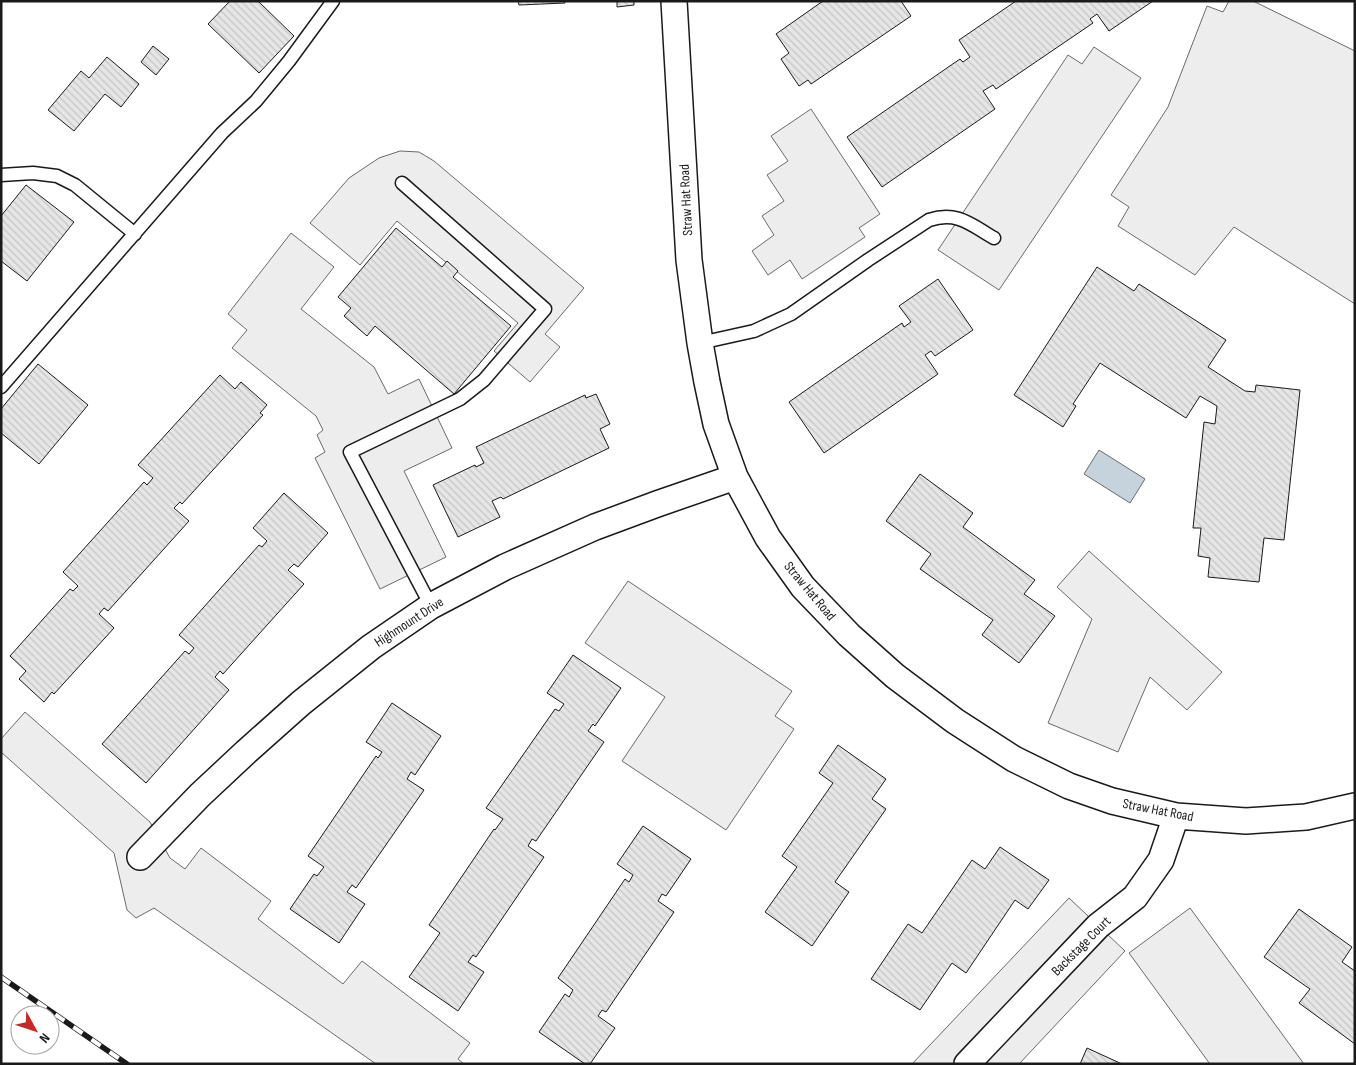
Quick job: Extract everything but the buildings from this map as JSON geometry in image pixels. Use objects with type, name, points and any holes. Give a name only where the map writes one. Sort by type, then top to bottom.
[{"type":"street","name":"Straw Hat Road","points":[[674,1],[690,260],[700,343],[716,424],[735,477],[768,538],[803,587],[849,635],[895,676],[955,721],[1014,759],[1069,786],[1112,801],[1176,816],[1246,821],[1306,817],[1355,806]]},
{"type":"street","name":"Highmount Drive","points":[[140,857],[200,795],[301,703],[370,647],[431,606],[505,567],[596,527],[735,477]]},
{"type":"street","name":"Backstage Court","points":[[967,1064],[1098,926],[1135,897],[1161,860],[1176,816]]},
{"type":"lane","points":[[1,387],[222,132],[256,101],[289,61],[333,1]]},
{"type":"lane","points":[[1,175],[33,173],[57,176],[75,185],[135,234]]},
{"type":"lane","points":[[402,183],[545,309],[484,380],[460,399],[350,452],[431,606]]},
{"type":"lane","points":[[700,343],[754,331],[791,314],[868,260],[929,220],[940,216],[965,220],[994,238]]},
{"type":"shaded area","points":[[1229,1],[1253,1],[1355,51],[1355,304],[1234,227],[1195,275],[1118,226],[1129,207],[1111,195],[1168,107],[1207,6],[1223,12]]},
{"type":"shaded area","points":[[1094,47],[1141,78],[999,290],[938,250],[1068,55],[1082,64]]},
{"type":"shaded area","points":[[811,109],[880,214],[859,228],[865,237],[802,279],[790,260],[768,275],[752,251],[774,235],[762,216],[784,201],[767,175],[788,161],[771,136]]},
{"type":"shaded area","points":[[400,151],[419,152],[434,161],[584,288],[545,334],[560,347],[530,382],[494,351],[518,323],[397,221],[360,265],[310,223],[349,178],[379,158]]},
{"type":"shaded area","points":[[291,233],[334,267],[301,309],[374,367],[388,394],[419,379],[452,448],[404,471],[446,557],[380,589],[315,458],[325,452],[317,435],[323,430],[316,416],[232,348],[247,330],[228,314]]},
{"type":"shaded area","points":[[1099,450],[1145,479],[1130,503],[1084,474]]},
{"type":"shaded area","points":[[1089,551],[1222,672],[1187,710],[1150,677],[1118,752],[1048,723],[1092,619],[1057,587]]},
{"type":"shaded area","points":[[628,581],[792,691],[775,716],[794,729],[726,830],[622,761],[665,697],[585,643]]},
{"type":"shaded area","points":[[25,712],[150,822],[170,858],[185,869],[201,848],[271,901],[258,919],[343,984],[362,961],[470,1043],[458,1059],[464,1064],[376,1064],[154,908],[136,918],[127,910],[114,853],[1,752],[1,739]]},
{"type":"shaded area","points":[[1069,898],[1125,951],[1019,1064],[912,1064]]},
{"type":"shaded area","points":[[1190,908],[1304,1064],[1210,1064],[1129,953]]},
{"type":"railway","points":[[1,977],[127,1064]]}]
